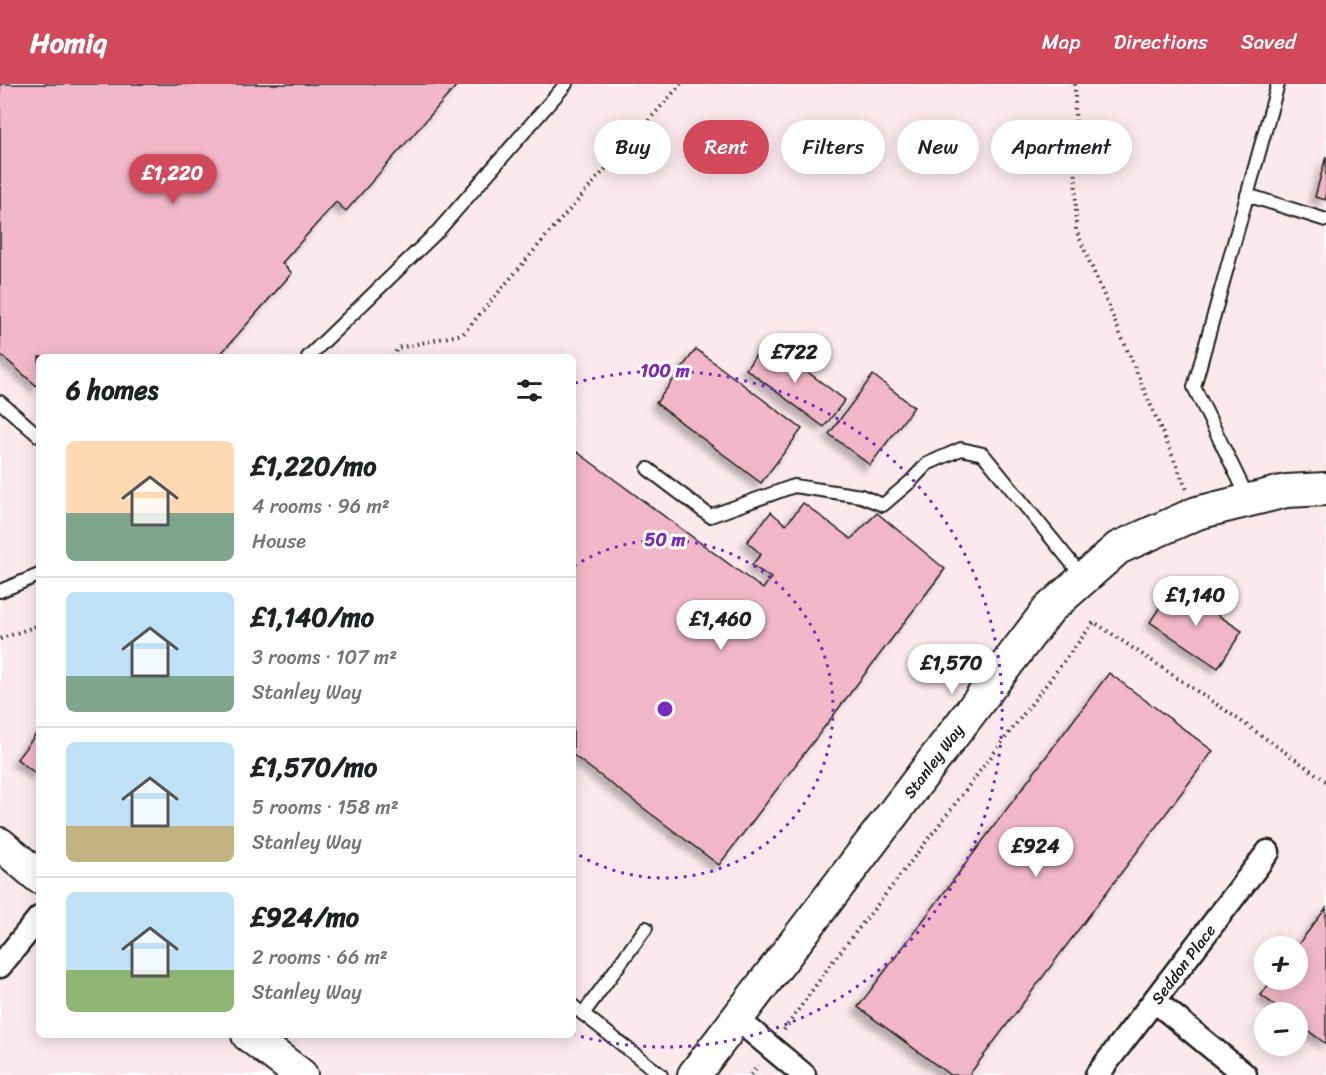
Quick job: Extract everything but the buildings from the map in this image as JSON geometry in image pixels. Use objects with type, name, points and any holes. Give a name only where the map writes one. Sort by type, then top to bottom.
[{"type":"street","name":"Stanley Way","points":[[694,1075],[1049,609],[1118,548],[1197,513],[1286,491],[1326,489]]},
{"type":"street","points":[[0,844],[36,874]]},
{"type":"street","name":"Seddon Place","points":[[1097,1075],[1268,852]]},
{"type":"street","points":[[0,966],[36,922]]},
{"type":"street","points":[[1155,1001],[1245,1075]]},
{"type":"street","points":[[737,1019],[804,1075]]},
{"type":"street","points":[[252,1038],[301,1075]]},
{"type":"lane","points":[[312,354],[438,231],[566,84]]},
{"type":"lane","points":[[1249,500],[1194,387],[1278,84]]},
{"type":"lane","points":[[1247,195],[1326,220]]},
{"type":"lane","points":[[0,402],[36,433]]},
{"type":"lane","points":[[648,470],[710,516],[794,486],[861,496],[883,505],[927,464],[961,449],[983,454],[1084,578]]},
{"type":"lane","points":[[0,591],[36,576]]},
{"type":"lane","points":[[646,928],[578,1010],[661,1075]]},
{"type":"path","points":[[394,354],[398,348],[463,334],[681,84]]},
{"type":"path","points":[[1075,84],[1076,230],[1197,513]]},
{"type":"path","points":[[752,1075],[833,961],[1094,622],[1326,781]]},
{"type":"path","points":[[0,639],[36,626]]},
{"type":"shaded area","points":[[0,84],[1326,84],[1326,1075],[0,1075]]}]
